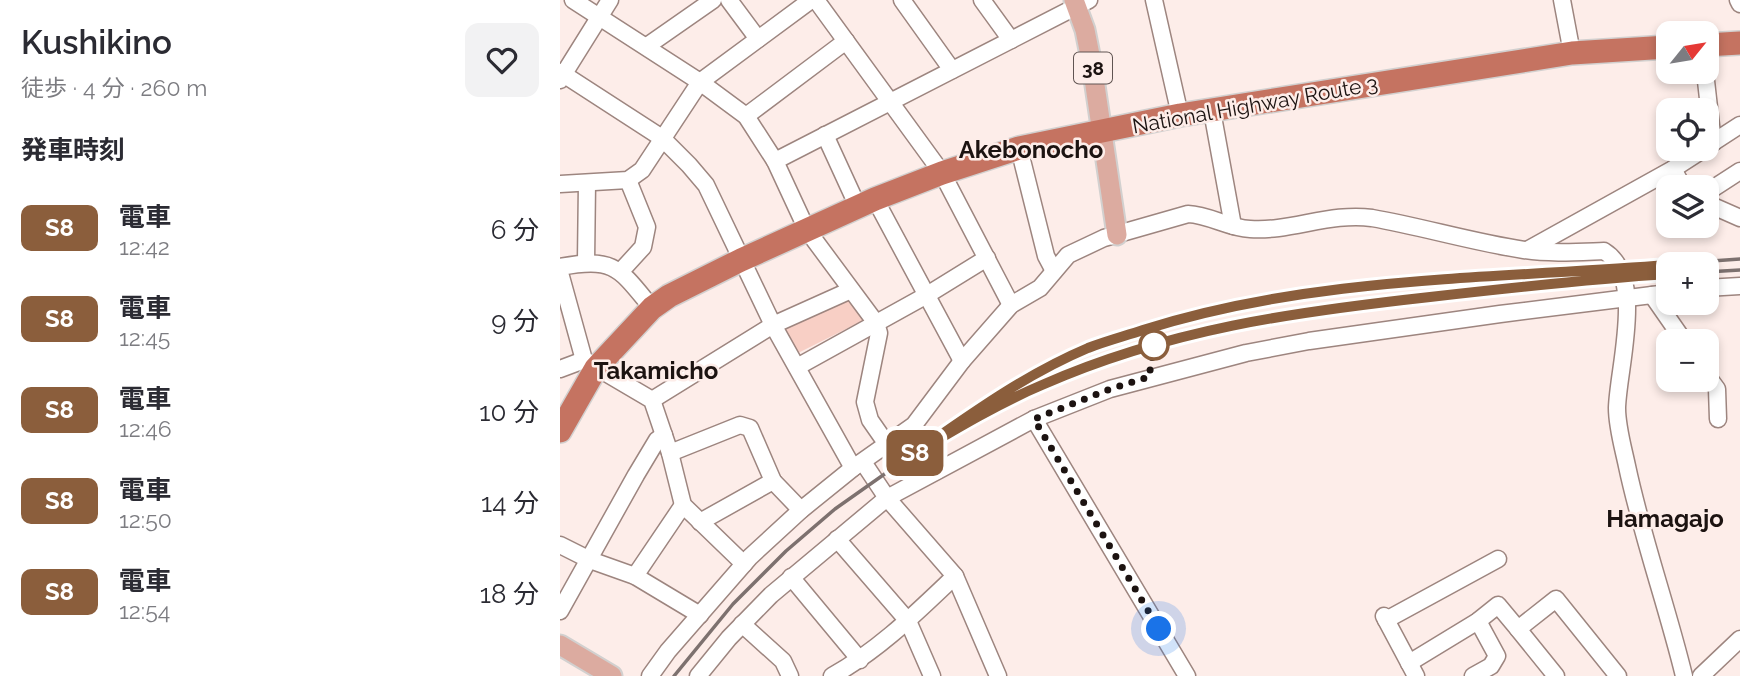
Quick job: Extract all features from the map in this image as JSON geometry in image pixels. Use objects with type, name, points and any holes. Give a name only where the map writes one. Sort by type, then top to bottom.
[{"type":"highway","points":[[1719,44],[1740,43]]},
{"type":"highway","name":"National Highway Route 3","points":[[560,431],[590,364],[669,296],[867,203],[943,173],[1019,148],[1180,115],[1572,53],[1656,48]]},
{"type":"main road","name":"38","points":[[1080,2],[1102,132]]},
{"type":"main road","points":[[1102,132],[1117,235]]},
{"type":"main road","points":[[560,645],[612,676]]},
{"type":"street","points":[[573,0],[647,46],[747,116],[775,161],[807,230],[876,323],[879,333],[865,402],[870,419],[886,443]]},
{"type":"street","points":[[610,0],[561,75],[663,138],[706,185],[773,325],[858,465],[955,576],[996,673],[979,676]]},
{"type":"street","points":[[647,46],[713,0]]},
{"type":"street","points":[[729,0],[758,39]]},
{"type":"street","points":[[560,184],[628,180],[642,170],[700,82],[813,0],[943,173],[1012,305]]},
{"type":"street","points":[[902,0],[952,70]]},
{"type":"street","points":[[982,0],[1011,40]]},
{"type":"street","points":[[1154,0],[1180,115]]},
{"type":"street","points":[[1562,0],[1572,53]]},
{"type":"street","points":[[775,161],[1080,2]]},
{"type":"street","points":[[747,116],[846,41]]},
{"type":"street","points":[[1212,111],[1233,226]]},
{"type":"street","points":[[1719,139],[1740,125]]},
{"type":"street","points":[[825,135],[927,295],[962,361]]},
{"type":"street","points":[[1019,148],[1046,256],[1054,271]]},
{"type":"street","points":[[1527,250],[1685,161]]},
{"type":"street","points":[[1673,169],[1676,175]]},
{"type":"street","points":[[1719,185],[1740,172]]},
{"type":"street","points":[[621,271],[643,247],[647,227],[628,180]]},
{"type":"street","points":[[586,262],[587,183]]},
{"type":"street","points":[[1719,209],[1740,217]]},
{"type":"street","points":[[650,676],[668,651],[744,564],[801,510],[886,443],[914,425],[962,361],[1012,305],[1041,288],[1069,255],[1085,245],[1188,214],[1201,215],[1233,226],[1265,229],[1314,221],[1369,218],[1527,250],[1604,251],[1611,256],[1618,268],[1628,308],[1617,410],[1619,426],[1633,494],[1684,676]]},
{"type":"street","points":[[797,367],[927,295],[987,258]]},
{"type":"street","points":[[560,267],[586,262],[605,264],[621,271],[652,308]]},
{"type":"street","points":[[560,273],[590,364]]},
{"type":"street","points":[[1719,287],[1740,286]]},
{"type":"street","points":[[652,400],[773,325],[851,290]]},
{"type":"street","points":[[698,676],[742,624],[791,577],[887,498],[1034,419],[1110,389],[1246,353],[1323,339],[1656,294]]},
{"type":"street","points":[[560,369],[590,364],[652,400],[670,453],[683,505],[744,564]]},
{"type":"street","points":[[1717,392],[1718,419]]},
{"type":"street","points":[[1034,419],[1187,676]]},
{"type":"street","points":[[670,453],[740,425],[750,428],[773,481],[801,510]]},
{"type":"street","points":[[560,611],[657,440],[664,435]]},
{"type":"street","points":[[700,522],[773,481]]},
{"type":"street","points":[[635,576],[683,505]]},
{"type":"street","points":[[837,539],[908,621],[932,676]]},
{"type":"street","points":[[560,545],[590,560],[635,576],[700,615]]},
{"type":"street","points":[[1498,559],[1385,618],[1413,669],[1498,605],[1556,676]]},
{"type":"street","points":[[832,676],[860,660],[908,621],[955,576]]},
{"type":"street","points":[[791,577],[860,660]]},
{"type":"street","points":[[1517,629],[1556,599],[1618,676]]},
{"type":"street","points":[[1473,676],[1491,666],[1497,656],[1478,621]]},
{"type":"street","points":[[742,624],[783,661],[790,676]]},
{"type":"street","points":[[1701,676],[1738,644]]},
{"type":"shaded area","points":[[843,292],[866,319],[790,357],[775,332]]},
{"type":"railway","points":[[1719,260],[1740,259]]},
{"type":"railway","points":[[674,676],[733,604],[786,551],[835,509],[991,399],[1088,348],[1176,320],[1252,301],[1365,286],[1656,265]]},
{"type":"railway","points":[[1719,271],[1740,270]]},
{"type":"railway","points":[[1003,403],[1103,362],[1155,344],[1222,326],[1391,301],[1585,280]]},
{"type":"train","name":"S8","points":[[1656,266],[1366,286],[1252,301],[1206,312],[1088,348],[991,399],[912,455],[994,408],[1044,384],[1208,329],[1370,303],[1656,275]]},
{"type":"district","name":"Akebonocho","points":[[1031,150]]},
{"type":"district","name":"Takamicho","points":[[656,371]]},
{"type":"district","name":"Hamagajo","points":[[1665,519]]},
{"type":"route","points":[[1154,345],[1149,377],[1110,389],[1034,419],[1159,629]]}]
